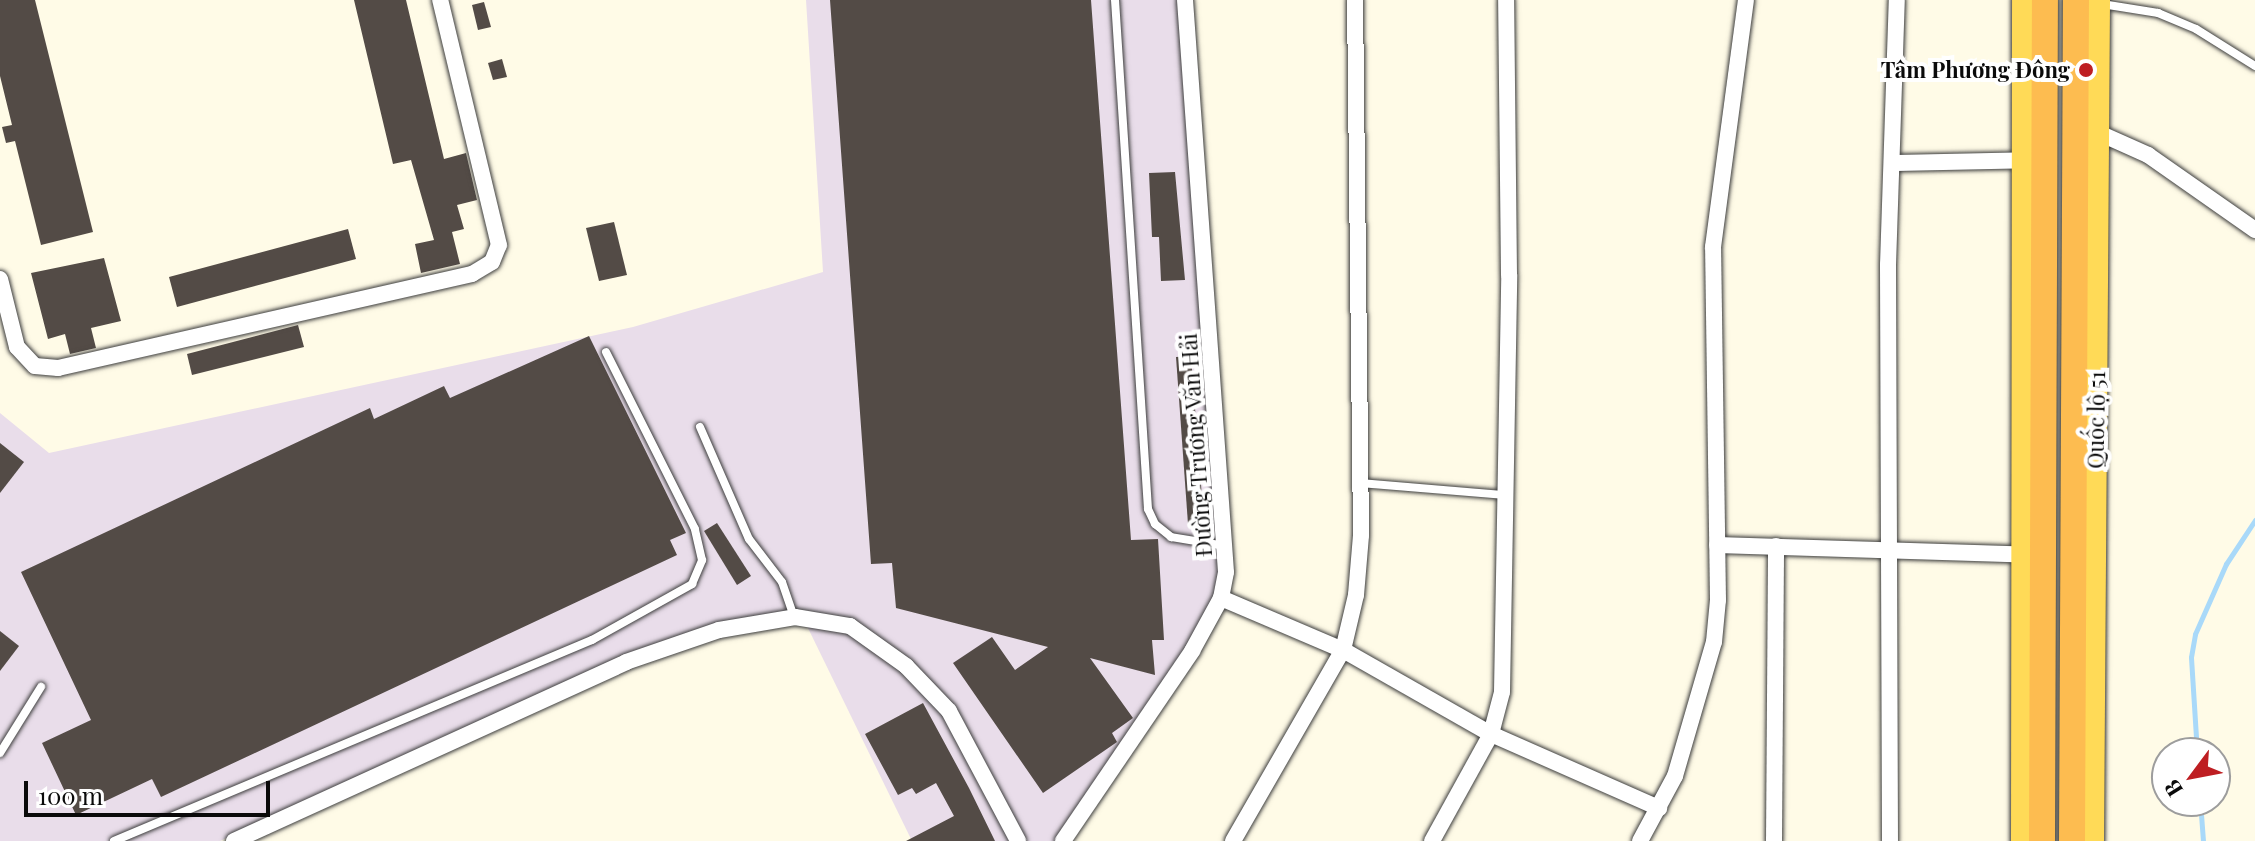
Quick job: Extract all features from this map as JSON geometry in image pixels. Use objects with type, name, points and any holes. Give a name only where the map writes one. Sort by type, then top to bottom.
[{"type":"highway","points":[[2042,841],[2032,555],[2034,160],[2045,0]]},
{"type":"highway","name":"Quốc lộ 51","points":[[2072,841],[2083,692],[2072,126],[2087,1]]},
{"type":"main road","points":[[2024,0],[2034,160]]},
{"type":"main road","name":"Quốc lộ 51","points":[[2087,1],[2099,130],[2083,692],[2092,841]]},
{"type":"main road","points":[[2023,841],[2032,555]]},
{"type":"street","points":[[0,279],[17,347],[35,366],[58,368],[472,274],[492,262],[499,245],[440,0]]},
{"type":"street","name":"Đường Trương Văn Hải","points":[[1063,841],[1184,664],[1221,598],[1227,546],[1185,0]]},
{"type":"street","points":[[1233,841],[1343,650],[1358,575],[1361,483],[1355,0]]},
{"type":"street","points":[[1432,841],[1491,734],[1503,684],[1506,0]]},
{"type":"street","points":[[1640,841],[1659,808],[1694,722],[1714,642],[1717,545],[1713,247],[1746,0]]},
{"type":"street","points":[[1890,841],[1892,163],[1897,0]]},
{"type":"street","points":[[2072,126],[2099,130],[2148,155],[2255,230]]},
{"type":"street","points":[[1892,163],[2034,160]]},
{"type":"street","points":[[1717,545],[2032,555]]},
{"type":"street","points":[[1774,841],[1776,546]]},
{"type":"street","points":[[1221,598],[1343,650],[1491,734],[1659,808]]},
{"type":"street","points":[[234,841],[626,662],[719,630],[795,617],[850,626],[906,666],[949,711],[1018,841]]},
{"type":"lane","points":[[1115,0],[1148,509],[1155,524],[1171,537],[1227,546]]},
{"type":"lane","points":[[2087,1],[2158,13],[2196,29],[2255,66]]},
{"type":"lane","points":[[114,841],[592,640],[692,584],[702,560],[695,529],[606,352]]},
{"type":"lane","points":[[700,427],[749,539],[782,582],[795,617]]},
{"type":"lane","points":[[1361,483],[1505,495]]},
{"type":"lane","points":[[0,753],[41,687]]},
{"type":"shaded area","points":[[806,0],[1179,0],[1221,552],[1216,596],[1187,648],[1055,841],[1025,841],[969,732],[899,652],[851,620],[797,612],[624,656],[220,841],[0,841],[0,413],[49,453],[633,327],[823,272]]},
{"type":"shaded area","points":[[806,624],[848,631],[901,669],[943,714],[1012,841],[912,841]]},
{"type":"building","points":[[0,0],[35,0],[93,232],[41,245],[15,141],[6,143],[2,127],[12,125],[0,76]]},
{"type":"building","points":[[354,0],[406,0],[444,159],[466,153],[477,200],[457,205],[464,229],[452,232],[460,264],[421,273],[415,244],[434,240],[411,160],[393,164]]},
{"type":"building","points":[[830,0],[1091,0],[1131,540],[1158,539],[1164,640],[1152,640],[1155,675],[1090,658],[1133,718],[1112,733],[1117,742],[1043,793],[953,663],[992,637],[1015,670],[1048,647],[896,608],[892,563],[871,564]]},
{"type":"building","points":[[484,2],[491,27],[478,30],[472,5]]},
{"type":"building","points":[[502,59],[507,77],[493,80],[488,63]]},
{"type":"building","points":[[1175,172],[1185,280],[1161,281],[1159,237],[1152,237],[1149,173]]},
{"type":"building","points":[[614,222],[627,275],[599,281],[586,228]]},
{"type":"building","points":[[348,229],[356,259],[177,307],[169,277]]},
{"type":"building","points":[[104,258],[121,321],[91,328],[96,348],[70,354],[65,334],[48,339],[31,273]]},
{"type":"building","points":[[298,325],[304,347],[192,375],[187,354]]},
{"type":"building","points":[[589,336],[686,533],[670,540],[677,555],[161,797],[152,779],[76,815],[42,743],[91,720],[21,572],[370,408],[374,419],[444,386],[450,398]]},
{"type":"building","points":[[1191,356],[1204,523],[1188,524],[1176,357]]},
{"type":"building","points":[[0,443],[24,462],[0,493]]},
{"type":"building","points":[[717,523],[751,576],[737,585],[704,531]]},
{"type":"building","points":[[0,631],[19,646],[0,671]]},
{"type":"building","points":[[923,703],[995,841],[906,841],[954,816],[936,783],[916,794],[912,788],[898,795],[865,734]]},
{"type":"waterway","points":[[2196,737],[2191,657],[2195,634],[2226,564],[2255,520]]},
{"type":"waterway","points":[[2201,817],[2203,841]]},
{"type":"place","name":"Tâm Phương Đông","points":[[2086,70]]}]
